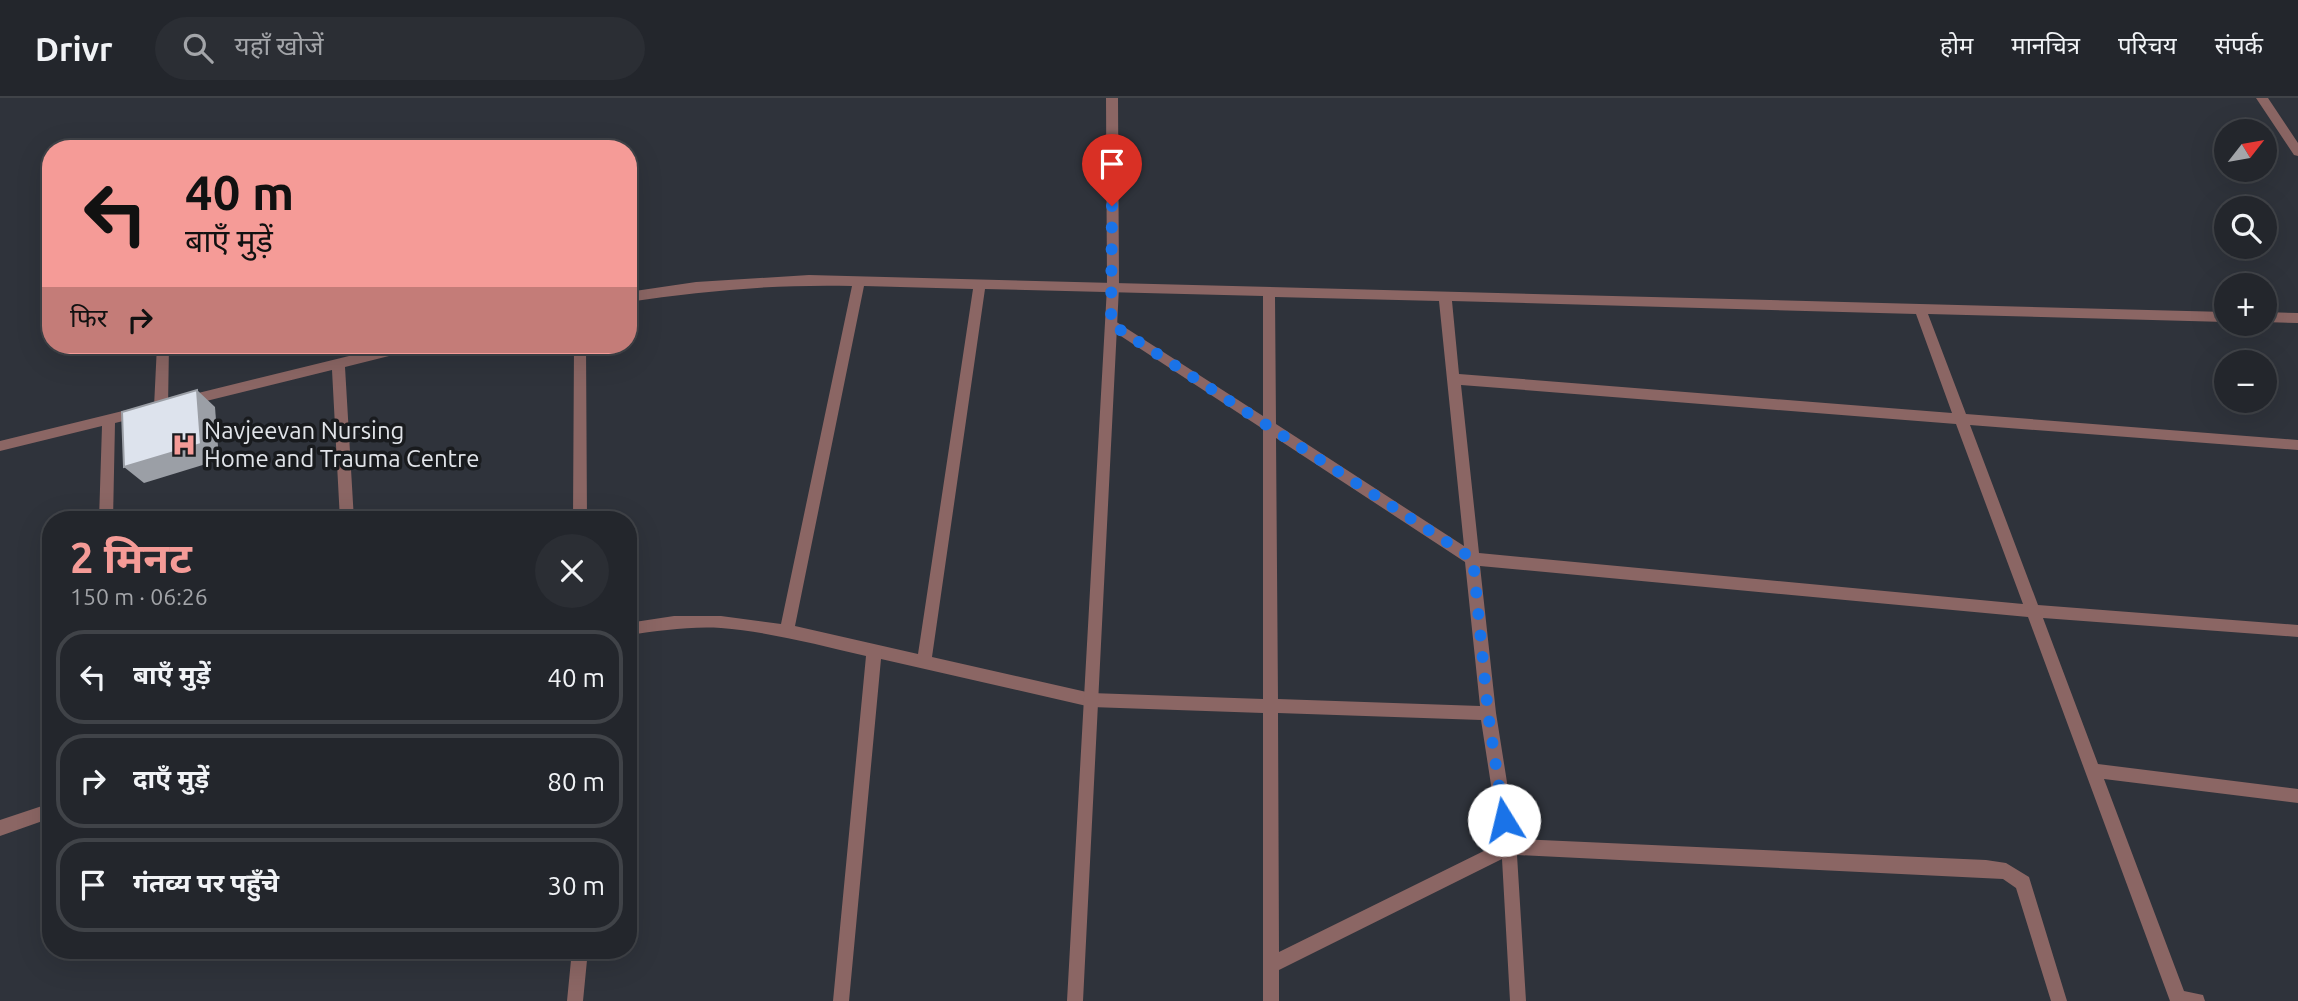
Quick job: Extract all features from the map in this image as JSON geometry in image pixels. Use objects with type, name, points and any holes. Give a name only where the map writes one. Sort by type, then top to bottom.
[{"type":"street","points":[[1074,1001],[1113,287],[1112,98]]},
{"type":"street","points":[[2262,98],[2298,152]]},
{"type":"street","points":[[637,296],[696,287],[809,280],[2214,317]]},
{"type":"street","points":[[787,631],[859,282]]},
{"type":"street","points":[[924,662],[980,284]]},
{"type":"street","points":[[1269,291],[1271,1001]]},
{"type":"street","points":[[1446,296],[1488,713],[1508,846],[1518,1001]]},
{"type":"street","points":[[1920,309],[2179,1000],[2197,1001]]},
{"type":"street","points":[[2277,317],[2298,318]]},
{"type":"street","points":[[1111,324],[1473,559],[2034,611],[2298,631]]},
{"type":"street","points":[[161,407],[163,354]]},
{"type":"street","points":[[0,446],[375,354]]},
{"type":"street","points":[[580,354],[580,511]]},
{"type":"street","points":[[338,363],[346,511]]},
{"type":"street","points":[[1454,379],[2298,445]]},
{"type":"street","points":[[106,511],[109,419]]},
{"type":"street","points":[[637,628],[674,622],[721,622],[787,631],[1091,700],[1488,713]]},
{"type":"street","points":[[841,1001],[874,651]]},
{"type":"street","points":[[2095,771],[2298,796]]},
{"type":"street","points":[[0,828],[42,813]]},
{"type":"street","points":[[1271,965],[1508,846],[2006,871],[2023,883],[2059,1001]]},
{"type":"street","points":[[575,1001],[579,959]]},
{"type":"building","points":[[197,390],[201,444],[124,467],[122,412]]},
{"type":"place","name":"Navjeevan Nursing Home and Trauma Centre","points":[[184,445]]},
{"type":"route","points":[[1112,206],[1111,324],[1473,559],[1488,713],[1504,820]]}]
